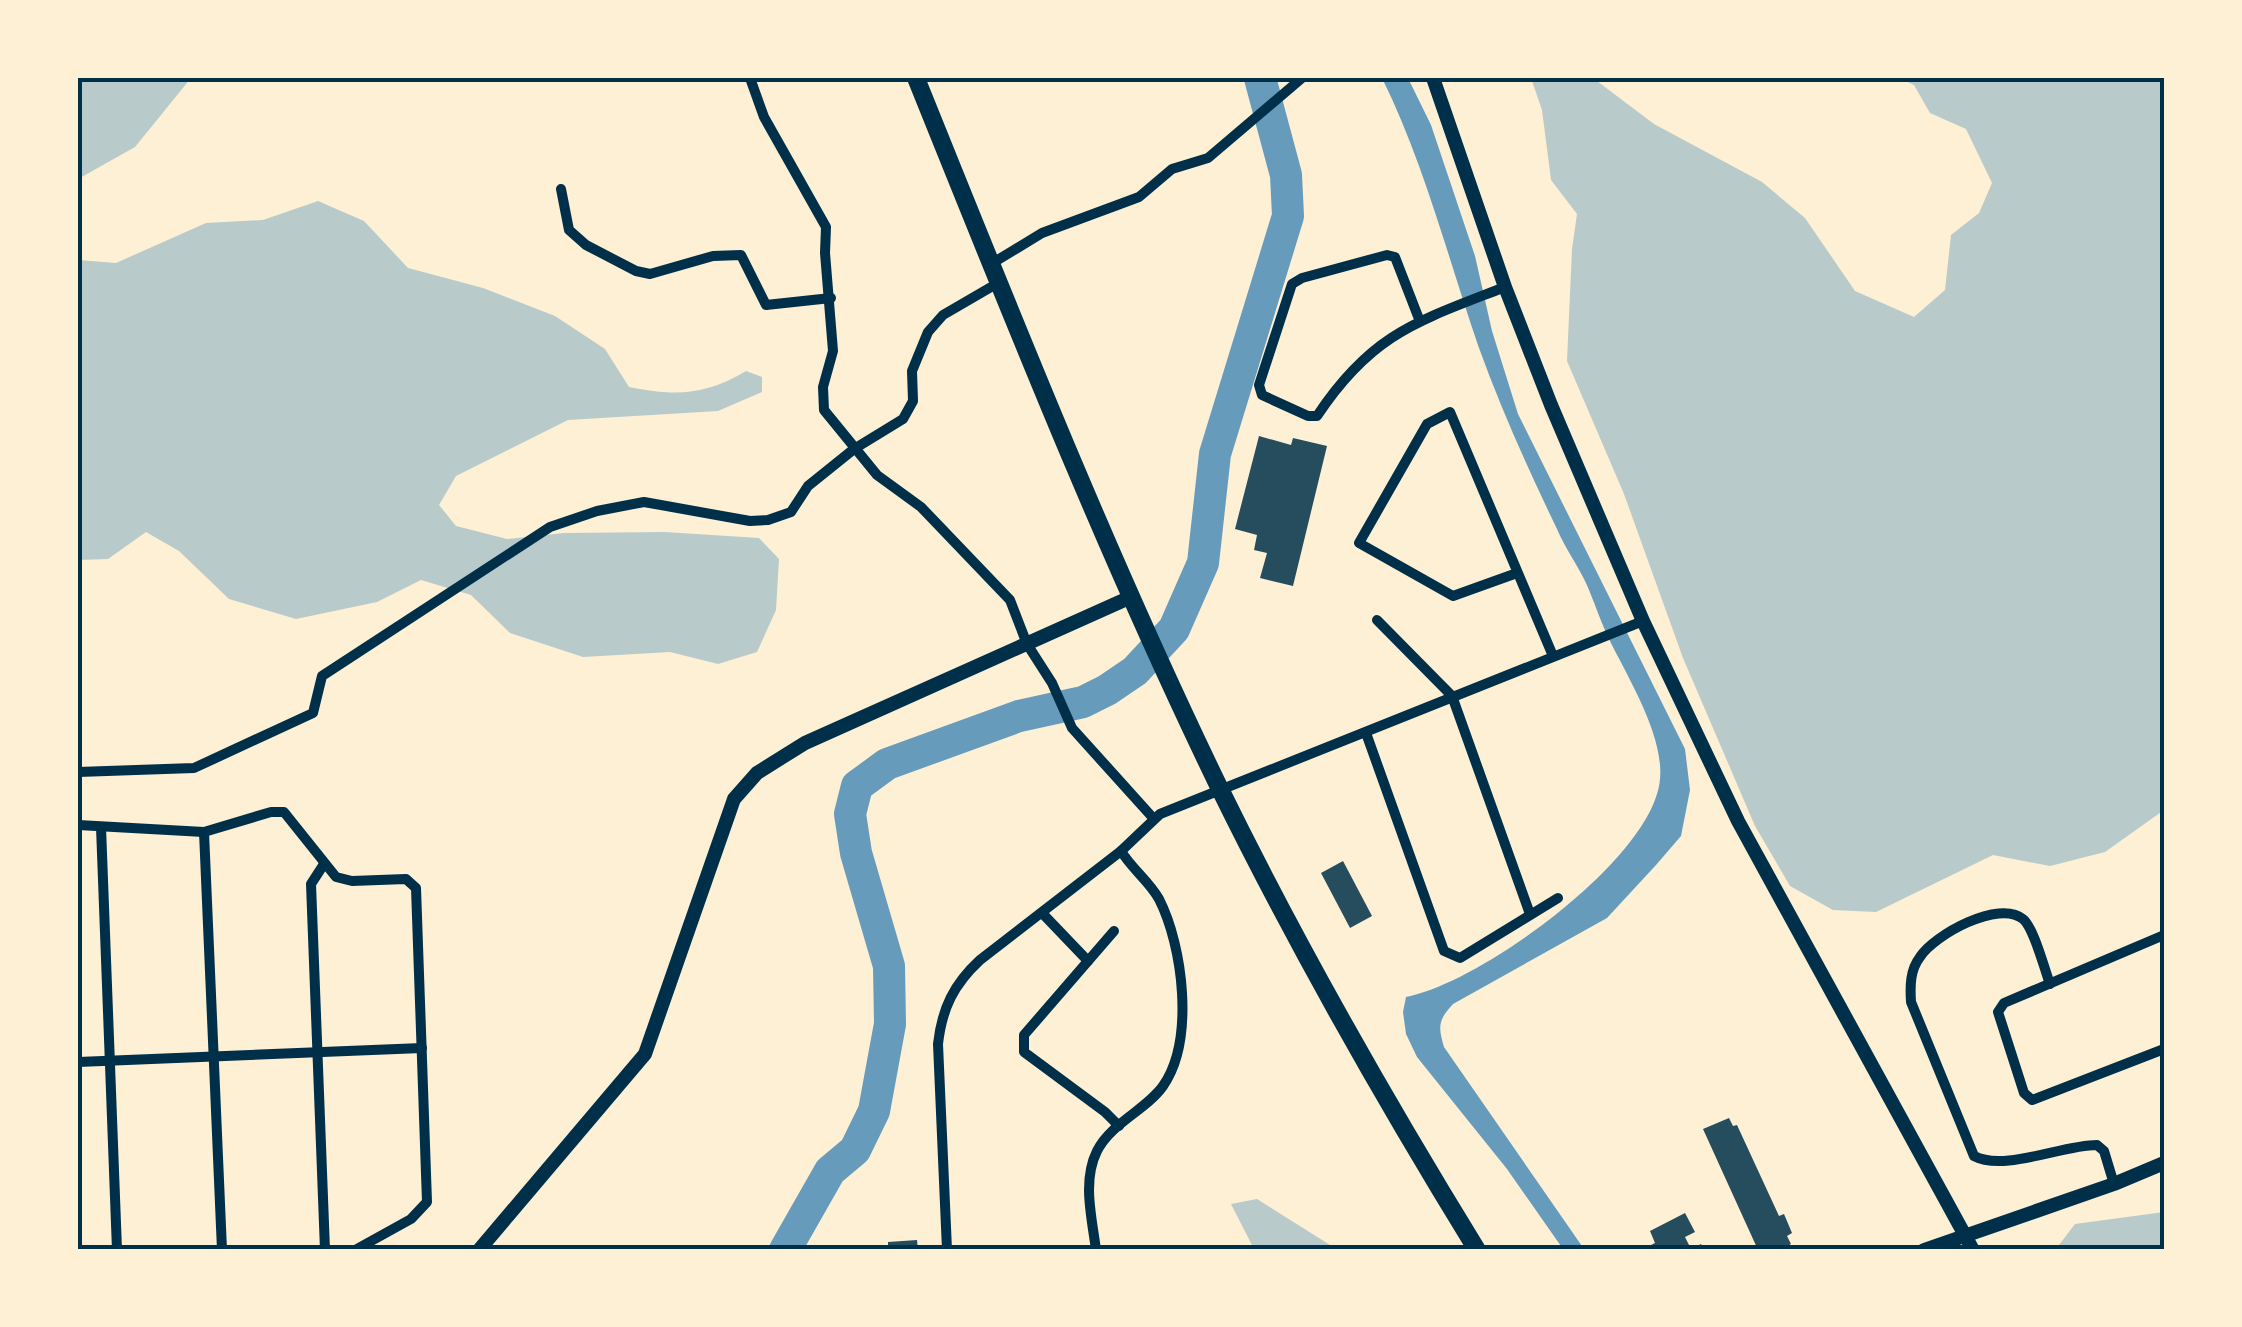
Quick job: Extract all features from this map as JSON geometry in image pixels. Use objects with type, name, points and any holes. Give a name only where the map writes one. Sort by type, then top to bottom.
[{"type":"main road","points":[[916,78],[1131,596],[1221,790],[1355,1048],[1477,1250]]},
{"type":"street","points":[[750,78],[764,118],[826,227],[833,351],[823,387],[824,410],[877,475],[921,507],[1010,600],[1026,644],[1072,728],[1154,820]]},
{"type":"street","points":[[991,264],[1042,233],[1139,197],[1172,169],[1208,158],[1302,78]]},
{"type":"street","points":[[1433,78],[1505,287],[1638,623],[1738,821],[1973,1250]]},
{"type":"street","points":[[562,189],[569,230],[586,245],[636,272],[650,274],[712,256],[741,255],[766,306],[831,298]]},
{"type":"street","points":[[1419,320],[1395,257],[1387,255],[1302,278],[1292,284],[1260,385],[1262,394],[1308,416],[1317,416],[1334,390],[1381,342],[1419,320],[1505,287]]},
{"type":"street","points":[[78,772],[194,768],[313,713],[322,676],[550,528],[596,511],[644,502],[750,521],[791,512],[808,486],[854,449],[908,414],[913,401],[912,371],[928,332],[943,315],[998,283]]},
{"type":"street","points":[[1517,573],[1453,596],[1360,542],[1426,424],[1450,412],[1552,656]]},
{"type":"street","points":[[480,1250],[645,1054],[662,1014],[717,840],[734,800],[756,772],[806,743],[1131,596]]},
{"type":"street","points":[[1377,620],[1452,696],[1530,914]]},
{"type":"street","points":[[946,1250],[938,1044],[941,1016],[959,980],[1121,851],[1154,820],[1202,795],[1638,623]]},
{"type":"street","points":[[1366,733],[1444,951],[1460,958],[1558,898]]},
{"type":"street","points":[[78,825],[204,832],[271,812],[284,812],[336,878],[406,880],[416,888],[427,1202],[412,1219],[355,1250]]},
{"type":"street","points":[[101,827],[117,1250]]},
{"type":"street","points":[[204,832],[222,1250]]},
{"type":"street","points":[[1096,1250],[1088,1181],[1098,1150],[1118,1126],[1163,1086],[1182,1034],[1181,974],[1160,900],[1121,851]]},
{"type":"street","points":[[324,864],[311,884],[325,1250]]},
{"type":"street","points":[[1043,914],[1088,961]]},
{"type":"street","points":[[2050,984],[2026,921],[2014,914],[1989,916],[1960,924],[1932,942],[1917,960],[1910,981],[1911,1002],[1974,1156],[1993,1163],[2097,1145],[2104,1151],[2114,1184]]},
{"type":"street","points":[[1114,930],[1024,1035],[1024,1052],[1106,1112],[1118,1126]]},
{"type":"street","points":[[2164,936],[2004,1003],[1998,1012],[2024,1093],[2032,1100],[2164,1048]]},
{"type":"street","points":[[78,1062],[422,1048]]},
{"type":"street","points":[[1924,1250],[2114,1184],[2164,1162]]},
{"type":"shaded area","points":[[78,78],[191,78],[135,147],[78,179]]},
{"type":"shaded area","points":[[1531,78],[1593,78],[1654,124],[1762,182],[1805,218],[1855,291],[1914,317],[1945,290],[1951,235],[1979,213],[1992,183],[1966,129],[1930,113],[1914,85],[1899,78],[2164,78],[2164,810],[2105,852],[2050,866],[1993,855],[1876,912],[1833,910],[1790,886],[1755,826],[1683,658],[1624,494],[1567,361],[1577,214],[1551,180],[1542,110]]},
{"type":"shaded area","points":[[318,201],[364,221],[408,268],[483,288],[555,316],[605,349],[629,387],[689,392],[746,371],[762,377],[762,392],[718,411],[568,420],[456,476],[439,505],[456,526],[507,539],[564,533],[665,532],[759,538],[779,559],[776,610],[757,652],[718,664],[670,652],[583,657],[510,633],[471,595],[421,580],[377,602],[296,619],[229,599],[179,551],[146,532],[108,559],[78,560],[78,260],[116,263],[206,223],[263,220]]},
{"type":"shaded area","points":[[1257,1199],[1330,1245],[1365,1249],[1254,1249],[1231,1204]]},
{"type":"shaded area","points":[[2164,1212],[2164,1249],[2056,1249],[2075,1224]]},
{"type":"water","points":[[1382,78],[1408,78],[1431,125],[1475,256],[1492,331],[1518,414],[1685,749],[1690,790],[1681,836],[1656,865],[1607,918],[1453,1004],[1441,1024],[1444,1047],[1584,1249],[1563,1249],[1507,1169],[1417,1057],[1406,1034],[1403,1012],[1406,997],[1476,969],[1558,913],[1596,879],[1628,845],[1650,811],[1660,779],[1660,762],[1643,707],[1536,485],[1497,394],[1423,177]]},
{"type":"building","points":[[1259,436],[1291,445],[1293,438],[1327,446],[1293,586],[1260,578],[1267,553],[1254,550],[1257,535],[1235,529]]},
{"type":"building","points":[[1343,861],[1372,916],[1350,928],[1321,873]]},
{"type":"building","points":[[1729,1118],[1733,1126],[1737,1125],[1779,1216],[1784,1214],[1792,1233],[1787,1236],[1791,1244],[1780,1250],[1758,1250],[1703,1129]]},
{"type":"building","points":[[1685,1213],[1695,1232],[1685,1237],[1691,1249],[1701,1244],[1704,1250],[1653,1250],[1651,1245],[1655,1243],[1650,1231]]},
{"type":"building","points":[[917,1240],[918,1250],[888,1250],[888,1242]]},
{"type":"waterway","points":[[785,1250],[830,1171],[855,1150],[874,1111],[890,1024],[889,966],[856,853],[850,814],[857,786],[887,764],[1019,716],[1083,702],[1107,690],[1135,671],[1174,629],[1203,563],[1215,454],[1288,216],[1286,175],[1260,78]]}]
